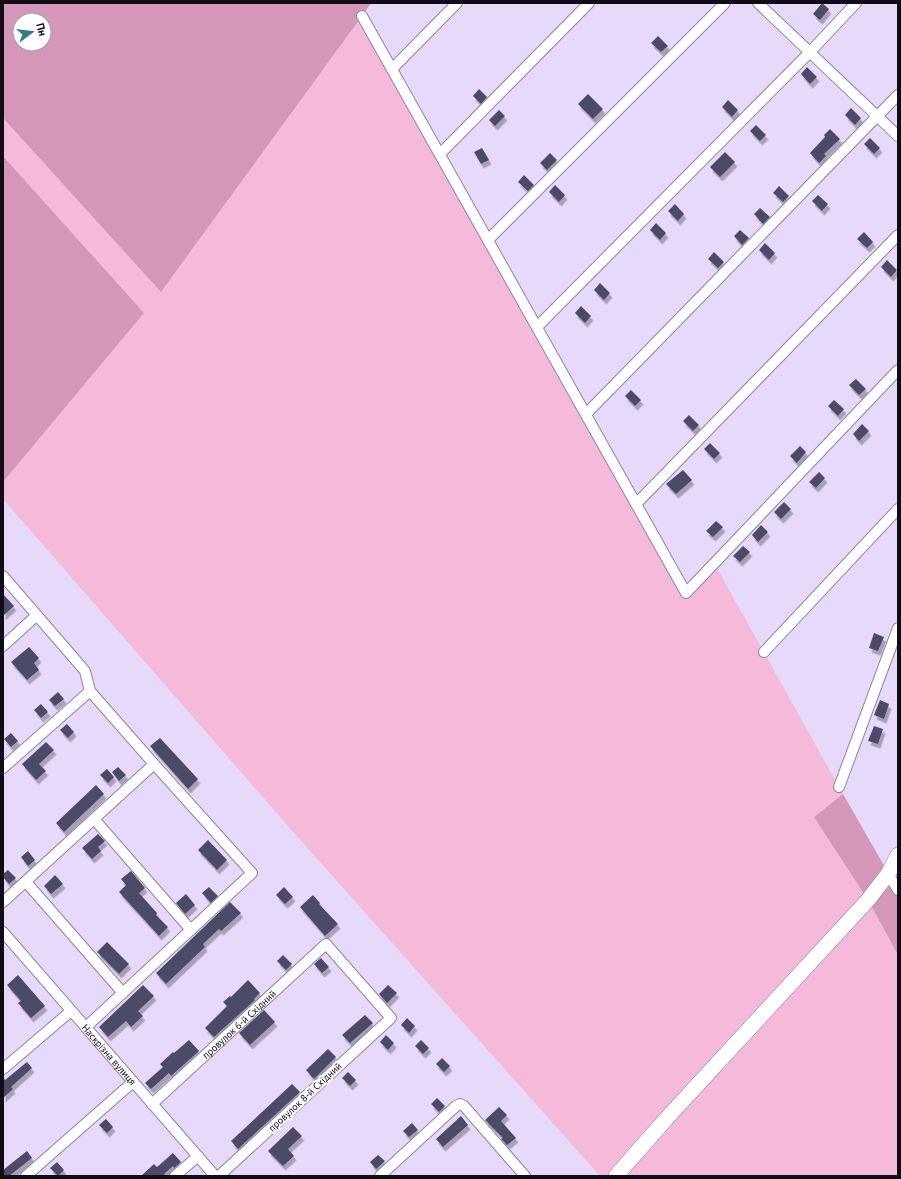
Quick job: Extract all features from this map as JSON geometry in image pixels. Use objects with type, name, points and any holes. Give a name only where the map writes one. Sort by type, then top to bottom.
[{"type":"street","points":[[392,69],[457,3]]},
{"type":"street","points":[[440,154],[589,3]]},
{"type":"street","points":[[488,240],[725,3]]},
{"type":"street","points":[[758,3],[898,136]]},
{"type":"street","points":[[537,327],[810,52],[856,3]]},
{"type":"street","points":[[362,16],[686,593],[898,370]]},
{"type":"street","points":[[586,414],[898,95]]},
{"type":"street","points":[[636,504],[898,235]]},
{"type":"street","points":[[764,652],[898,509]]},
{"type":"street","points":[[3,576],[85,671],[90,691],[252,873],[86,1027]]},
{"type":"street","points":[[3,646],[36,616]]},
{"type":"street","points":[[839,788],[898,628]]},
{"type":"street","points":[[3,768],[90,691]]},
{"type":"street","points":[[3,902],[154,764]]},
{"type":"street","points":[[94,819],[191,930]]},
{"type":"street","points":[[616,1176],[868,900],[888,874],[898,855]]},
{"type":"street","points":[[888,874],[898,890]]},
{"type":"street","points":[[26,882],[123,993]]},
{"type":"street","name":"Наскрізна вулиця","points":[[5,939],[86,1027],[215,1176]]},
{"type":"street","name":"провулок 8-й Східний","points":[[219,1176],[391,1018],[326,944]]},
{"type":"street","name":"провулок 6-й Східний","points":[[152,1104],[326,944]]},
{"type":"street","points":[[3,1069],[71,1011]]},
{"type":"street","points":[[26,1176],[133,1082]]},
{"type":"street","points":[[380,1176],[460,1104],[464,1106],[525,1176]]},
{"type":"street","points":[[175,1176],[198,1156]]},
{"type":"shaded area","points":[[3,3],[371,3],[362,16],[161,292],[3,118]]},
{"type":"shaded area","points":[[362,16],[686,593],[714,563],[843,794],[815,816],[868,900],[898,955],[898,1176],[600,1176],[295,834],[3,499],[3,482],[144,313],[3,156],[3,118],[161,292]]},
{"type":"shaded area","points":[[3,156],[144,313],[3,482]]},
{"type":"shaded area","points":[[843,794],[898,890],[898,955],[868,900],[814,817]]},
{"type":"building","points":[[822,3],[829,9],[820,20],[813,14]]},
{"type":"building","points":[[658,36],[668,46],[661,52],[651,43]]},
{"type":"building","points":[[807,67],[817,77],[810,84],[801,74]]},
{"type":"building","points":[[479,89],[487,97],[481,104],[473,96]]},
{"type":"building","points":[[588,94],[603,109],[593,119],[578,104]]},
{"type":"building","points":[[728,100],[738,110],[732,117],[722,107]]},
{"type":"building","points":[[851,108],[861,118],[855,125],[845,115]]},
{"type":"building","points":[[499,110],[505,116],[495,126],[489,120]]},
{"type":"building","points":[[756,125],[766,135],[760,141],[750,131]]},
{"type":"building","points":[[830,129],[840,139],[824,154],[826,156],[819,163],[810,153],[825,137],[824,135]]},
{"type":"building","points":[[870,138],[880,148],[874,154],[864,144]]},
{"type":"building","points":[[482,148],[489,160],[481,164],[474,152]]},
{"type":"building","points":[[725,152],[735,162],[720,177],[710,167]]},
{"type":"building","points":[[550,153],[557,160],[547,170],[540,163]]},
{"type":"building","points":[[524,175],[534,185],[528,191],[518,182]]},
{"type":"building","points":[[555,185],[565,195],[559,202],[549,192]]},
{"type":"building","points":[[779,186],[789,196],[783,202],[773,193]]},
{"type":"building","points":[[818,195],[828,204],[822,211],[812,201]]},
{"type":"building","points":[[675,204],[684,214],[678,221],[668,211]]},
{"type":"building","points":[[760,208],[770,217],[763,224],[754,214]]},
{"type":"building","points":[[656,223],[666,233],[660,240],[650,230]]},
{"type":"building","points":[[740,230],[749,238],[742,245],[734,236]]},
{"type":"building","points":[[864,232],[873,242],[867,248],[857,239]]},
{"type":"building","points":[[765,243],[775,253],[769,260],[759,250]]},
{"type":"building","points":[[714,252],[724,262],[718,268],[708,259]]},
{"type":"building","points":[[887,260],[897,270],[891,277],[881,267]]},
{"type":"building","points":[[600,283],[610,293],[604,300],[594,290]]},
{"type":"building","points":[[581,306],[591,316],[585,323],[575,313]]},
{"type":"building","points":[[856,379],[866,389],[859,395],[849,385]]},
{"type":"building","points":[[631,390],[641,400],[635,406],[625,396]]},
{"type":"building","points":[[834,400],[844,409],[838,416],[828,406]]},
{"type":"building","points":[[689,415],[699,425],[693,431],[683,421]]},
{"type":"building","points":[[862,424],[869,431],[859,441],[853,434]]},
{"type":"building","points":[[710,443],[720,453],[714,459],[704,449]]},
{"type":"building","points":[[800,446],[806,452],[797,463],[790,456]]},
{"type":"building","points":[[683,470],[692,480],[676,494],[666,484]]},
{"type":"building","points":[[819,472],[825,478],[816,488],[809,482]]},
{"type":"building","points":[[784,502],[791,509],[781,519],[774,512]]},
{"type":"building","points":[[716,521],[723,527],[713,537],[706,531]]},
{"type":"building","points":[[761,525],[768,532],[758,542],[752,535]]},
{"type":"building","points":[[743,546],[750,552],[740,562],[733,556]]},
{"type":"building","points":[[3,594],[14,606],[3,616]]},
{"type":"building","points":[[874,633],[884,637],[878,651],[869,648]]},
{"type":"building","points":[[29,647],[39,658],[34,663],[39,670],[27,680],[11,662]]},
{"type":"building","points":[[58,692],[64,699],[55,706],[49,700]]},
{"type":"building","points":[[880,700],[889,704],[884,719],[874,715]]},
{"type":"building","points":[[41,704],[48,712],[41,718],[34,710]]},
{"type":"building","points":[[67,724],[74,732],[68,738],[60,730]]},
{"type":"building","points":[[874,726],[883,729],[878,744],[868,741]]},
{"type":"building","points":[[11,733],[18,741],[11,747],[4,739]]},
{"type":"building","points":[[160,738],[198,779],[188,789],[150,746]]},
{"type":"building","points":[[46,742],[54,750],[39,764],[46,771],[36,780],[22,764]]},
{"type":"building","points":[[118,767],[126,775],[119,781],[112,772]]},
{"type":"building","points":[[107,769],[114,777],[108,783],[100,775]]},
{"type":"building","points":[[96,785],[104,794],[64,832],[56,823]]},
{"type":"building","points":[[98,834],[105,841],[98,847],[101,851],[92,859],[82,848]]},
{"type":"building","points":[[208,840],[227,860],[217,870],[198,850]]},
{"type":"building","points":[[28,851],[35,860],[28,866],[21,857]]},
{"type":"building","points":[[8,870],[16,878],[9,884],[3,877],[3,874]]},
{"type":"building","points":[[131,871],[145,888],[139,893],[157,913],[156,915],[168,927],[159,936],[119,892],[126,885],[121,879]]},
{"type":"building","points":[[55,875],[63,884],[51,894],[44,886]]},
{"type":"building","points":[[209,887],[218,896],[211,903],[202,893]]},
{"type":"building","points":[[284,887],[293,897],[285,904],[276,895]]},
{"type":"building","points":[[186,894],[195,905],[185,914],[176,903]]},
{"type":"building","points":[[313,895],[320,903],[319,904],[338,924],[325,936],[300,907]]},
{"type":"building","points":[[230,902],[241,913],[221,931],[219,929],[203,944],[205,947],[166,984],[156,973]]},
{"type":"building","points":[[107,942],[129,964],[119,974],[97,952]]},
{"type":"building","points":[[283,955],[292,964],[286,970],[277,961]]},
{"type":"building","points":[[321,958],[329,967],[322,973],[314,964]]},
{"type":"building","points":[[18,975],[45,1006],[31,1018],[18,1003],[21,1001],[7,985]]},
{"type":"building","points":[[248,980],[260,993],[254,999],[255,1000],[214,1037],[205,1028],[227,1006],[223,1002],[230,996],[231,997]]},
{"type":"building","points":[[143,985],[154,996],[138,1011],[143,1016],[131,1027],[126,1021],[108,1037],[99,1027]]},
{"type":"building","points":[[388,985],[397,993],[387,1003],[379,994]]},
{"type":"building","points":[[264,1010],[275,1022],[250,1045],[239,1033]]},
{"type":"building","points":[[365,1015],[373,1023],[350,1043],[342,1035]]},
{"type":"building","points":[[407,1018],[415,1026],[409,1033],[401,1025]]},
{"type":"building","points":[[386,1035],[394,1043],[388,1050],[380,1042]]},
{"type":"building","points":[[189,1040],[199,1051],[171,1076],[169,1073],[151,1089],[145,1083],[163,1067],[160,1064]]},
{"type":"building","points":[[421,1040],[429,1048],[423,1054],[415,1046]]},
{"type":"building","points":[[328,1049],[336,1057],[314,1079],[306,1070]]},
{"type":"building","points":[[442,1058],[450,1066],[444,1072],[436,1064]]},
{"type":"building","points":[[27,1062],[32,1068],[11,1087],[13,1089],[3,1098],[3,1077],[5,1080]]},
{"type":"building","points":[[348,1072],[356,1080],[350,1086],[342,1078]]},
{"type":"building","points":[[292,1084],[300,1092],[238,1149],[231,1141]]},
{"type":"building","points":[[437,1098],[445,1106],[439,1112],[431,1104]]},
{"type":"building","points":[[499,1107],[507,1115],[501,1121],[516,1138],[507,1145],[501,1139],[503,1138],[485,1120]]},
{"type":"building","points":[[461,1116],[468,1125],[443,1147],[436,1139]]},
{"type":"building","points":[[106,1119],[113,1127],[107,1133],[99,1125]]},
{"type":"building","points":[[412,1123],[418,1130],[409,1137],[403,1131]]},
{"type":"building","points":[[293,1127],[302,1136],[288,1149],[294,1156],[283,1166],[268,1151]]},
{"type":"building","points":[[27,1151],[32,1158],[9,1176],[3,1176],[3,1170]]},
{"type":"building","points":[[173,1153],[181,1162],[174,1168],[173,1166],[164,1174],[166,1176],[141,1176],[154,1164],[157,1167]]},
{"type":"building","points":[[378,1155],[385,1161],[376,1169],[370,1162]]},
{"type":"building","points":[[57,1162],[64,1170],[58,1176],[50,1168]]}]
